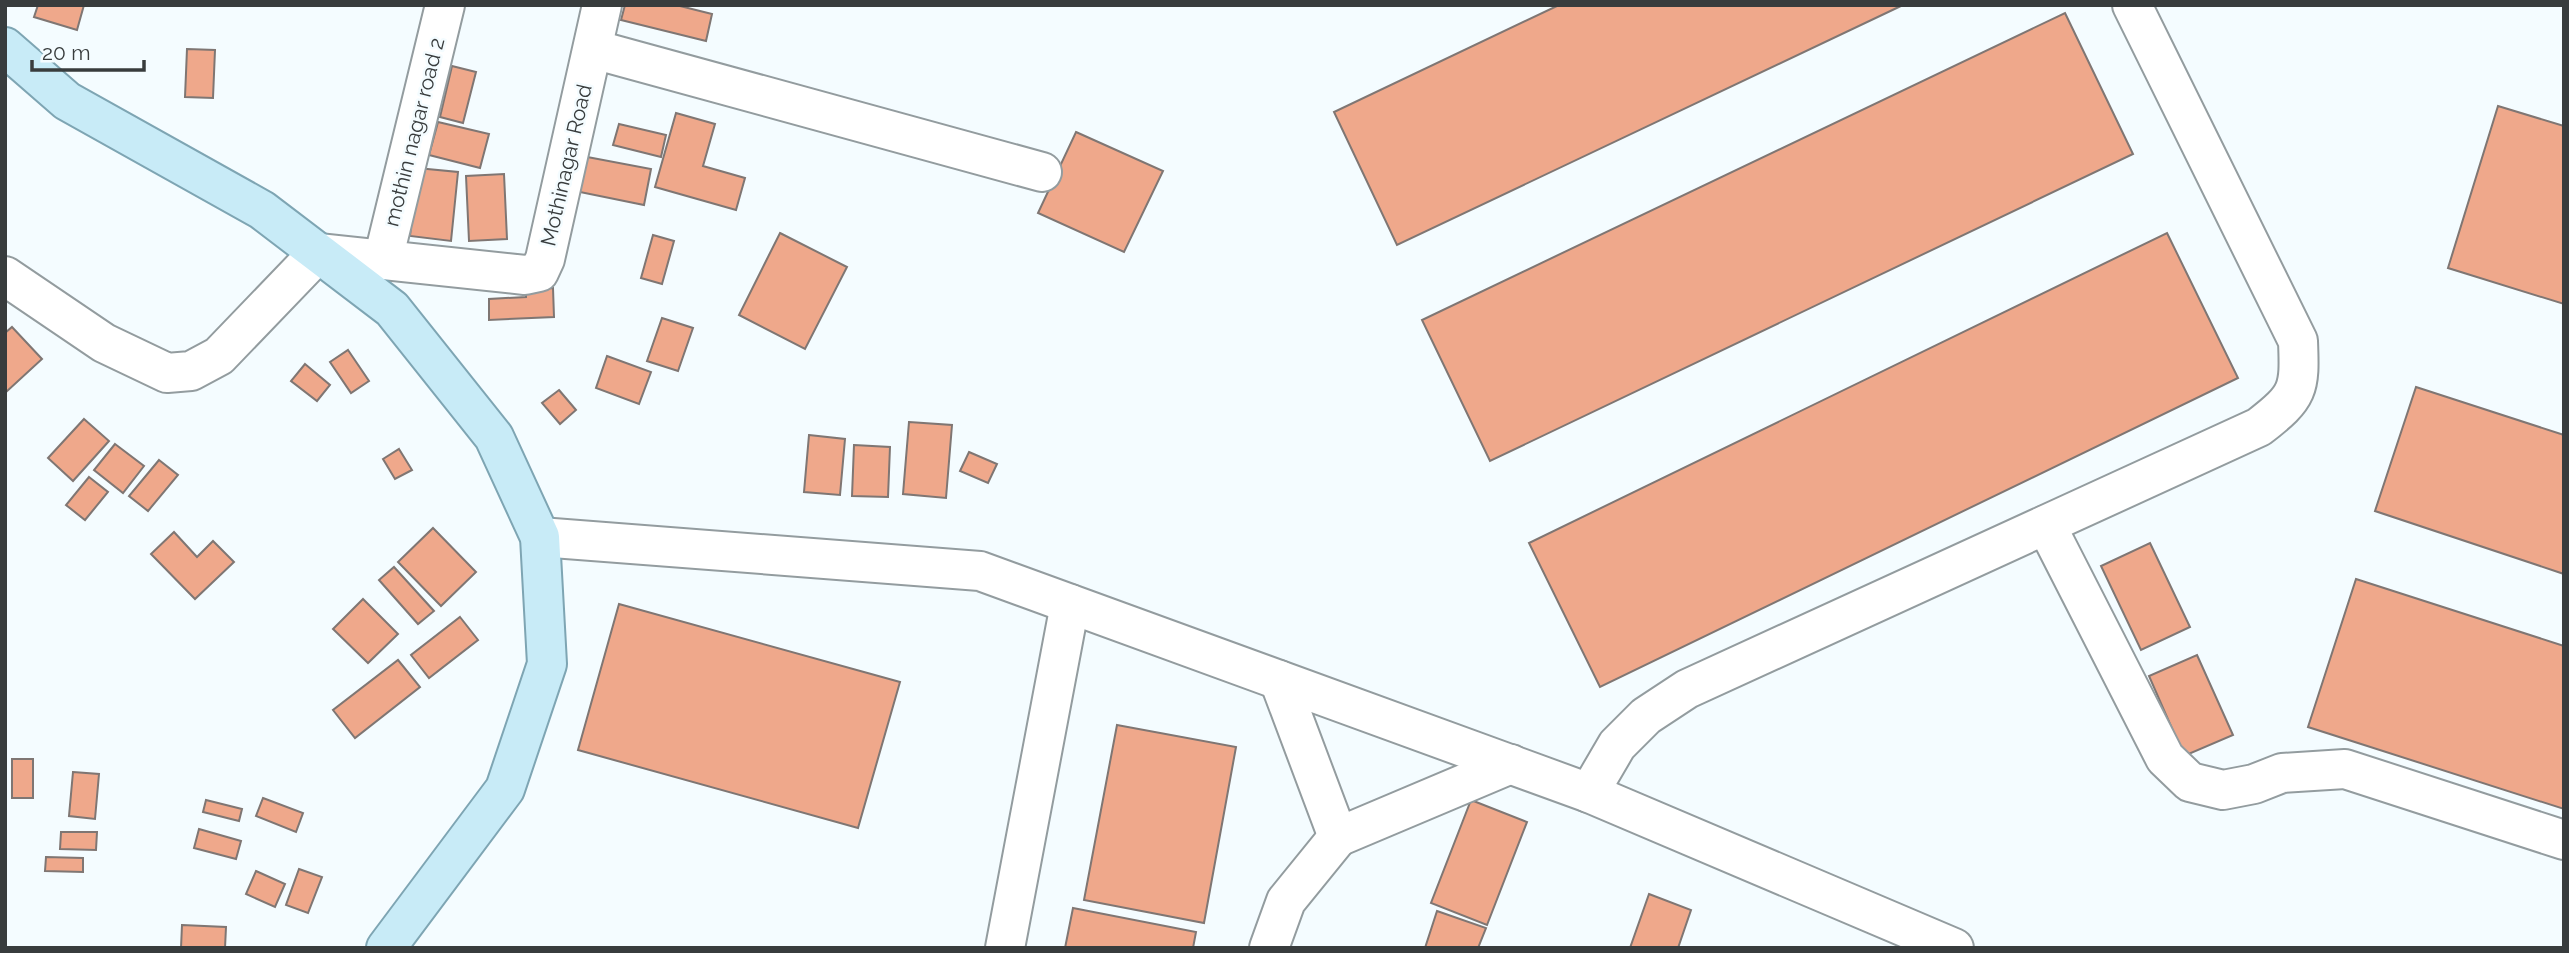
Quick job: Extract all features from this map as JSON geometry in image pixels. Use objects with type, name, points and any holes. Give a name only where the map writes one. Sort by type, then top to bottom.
[{"type":"main road","points":[[5,47],[67,101],[262,210],[392,309],[494,437],[540,537],[547,664],[505,789],[386,948]]},
{"type":"street","name":"mothin nagar road 2","points":[[383,260],[445,5]]},
{"type":"street","name":"Mothinagar Road","points":[[318,253],[525,275],[539,271],[545,258],[602,5]]},
{"type":"street","points":[[1589,793],[1617,745],[1646,716],[1687,689],[2259,427],[2282,410],[2300,382],[2298,341],[2132,5]]},
{"type":"street","points":[[593,49],[1042,172]]},
{"type":"street","points":[[5,276],[104,343],[167,373],[191,370],[219,356],[318,253]]},
{"type":"street","points":[[2046,525],[2165,758],[2190,782],[2223,790],[2282,773],[2346,769],[2564,840]]},
{"type":"street","points":[[540,537],[980,571],[1589,793],[1954,948]]},
{"type":"street","points":[[1005,948],[1070,604]]},
{"type":"street","points":[[1279,680],[1338,837]]},
{"type":"street","points":[[1269,948],[1286,901],[1338,837],[1511,764]]},
{"type":"building","points":[[38,5],[84,5],[77,30],[34,17]]},
{"type":"building","points":[[625,5],[676,5],[712,14],[706,41],[621,20]]},
{"type":"building","points":[[1559,5],[1903,5],[1397,245],[1334,112]]},
{"type":"building","points":[[2065,13],[2133,154],[1490,461],[1422,320]]},
{"type":"building","points":[[187,49],[215,50],[213,98],[185,97]]},
{"type":"building","points":[[452,66],[476,72],[463,123],[440,117]]},
{"type":"building","points":[[2498,106],[2564,126],[2564,304],[2448,268]]},
{"type":"building","points":[[676,113],[715,124],[703,166],[745,178],[736,210],[655,187]]},
{"type":"building","points":[[438,122],[489,134],[480,168],[429,155]]},
{"type":"building","points":[[619,124],[666,135],[661,157],[613,145]]},
{"type":"building","points":[[1076,132],[1163,171],[1124,252],[1038,213]]},
{"type":"building","points":[[582,156],[651,169],[644,205],[575,191]]},
{"type":"building","points":[[417,168],[458,172],[451,241],[410,236]]},
{"type":"building","points":[[504,174],[507,239],[469,241],[466,176]]},
{"type":"building","points":[[780,233],[847,267],[805,349],[739,315]]},
{"type":"building","points":[[2167,233],[2238,378],[1600,687],[1529,543]]},
{"type":"building","points":[[653,235],[674,241],[662,284],[641,278]]},
{"type":"building","points":[[553,288],[554,317],[489,320],[489,299],[526,297],[526,289]]},
{"type":"building","points":[[662,318],[693,328],[678,371],[647,361]]},
{"type":"building","points":[[12,327],[42,359],[5,393],[5,333]]},
{"type":"building","points":[[348,350],[369,381],[351,393],[330,362]]},
{"type":"building","points":[[607,356],[651,372],[639,404],[596,388]]},
{"type":"building","points":[[305,364],[330,385],[317,401],[291,381]]},
{"type":"building","points":[[2416,387],[2564,435],[2564,574],[2375,511]]},
{"type":"building","points":[[559,390],[576,410],[560,424],[542,403]]},
{"type":"building","points":[[84,419],[109,441],[73,481],[48,458]]},
{"type":"building","points":[[909,422],[952,425],[946,498],[903,494]]},
{"type":"building","points":[[809,435],[845,439],[840,495],[804,492]]},
{"type":"building","points":[[115,444],[144,466],[123,493],[94,470]]},
{"type":"building","points":[[854,445],[890,447],[888,497],[852,496]]},
{"type":"building","points":[[399,449],[412,470],[395,479],[383,459]]},
{"type":"building","points":[[969,452],[997,464],[988,483],[960,471]]},
{"type":"building","points":[[159,460],[178,475],[148,511],[129,496]]},
{"type":"building","points":[[89,477],[108,492],[85,520],[66,505]]},
{"type":"building","points":[[433,528],[476,572],[441,606],[398,562]]},
{"type":"building","points":[[174,532],[197,557],[213,541],[234,562],[195,599],[151,554]]},
{"type":"building","points":[[2150,543],[2190,627],[2141,650],[2101,566]]},
{"type":"building","points":[[394,567],[434,611],[418,624],[379,580]]},
{"type":"building","points":[[2356,579],[2564,646],[2564,809],[2308,727]]},
{"type":"building","points":[[363,599],[398,634],[368,663],[333,629]]},
{"type":"building","points":[[619,604],[900,682],[858,828],[578,750]]},
{"type":"building","points":[[460,617],[478,640],[429,678],[411,655]]},
{"type":"building","points":[[2197,655],[2233,735],[2184,756],[2149,676]]},
{"type":"building","points":[[398,660],[420,687],[355,738],[333,710]]},
{"type":"building","points":[[1117,725],[1236,747],[1204,923],[1084,900]]},
{"type":"building","points":[[12,759],[33,759],[33,798],[12,798]]},
{"type":"building","points":[[73,772],[99,774],[95,819],[69,816]]},
{"type":"building","points":[[263,798],[303,813],[296,832],[256,816]]},
{"type":"building","points":[[206,800],[242,809],[239,821],[203,812]]},
{"type":"building","points":[[1471,800],[1527,822],[1487,925],[1431,903]]},
{"type":"building","points":[[199,829],[241,841],[236,859],[194,848]]},
{"type":"building","points":[[61,832],[97,832],[96,850],[60,849]]},
{"type":"building","points":[[46,857],[83,858],[83,872],[45,871]]},
{"type":"building","points":[[299,869],[322,877],[308,913],[286,905]]},
{"type":"building","points":[[256,871],[285,884],[275,907],[246,894]]},
{"type":"building","points":[[1649,894],[1691,910],[1678,948],[1630,948]]},
{"type":"building","points":[[1073,908],[1196,932],[1193,948],[1065,948]]},
{"type":"building","points":[[1437,911],[1486,928],[1478,948],[1425,948]]},
{"type":"building","points":[[182,925],[226,927],[225,948],[181,948]]}]
